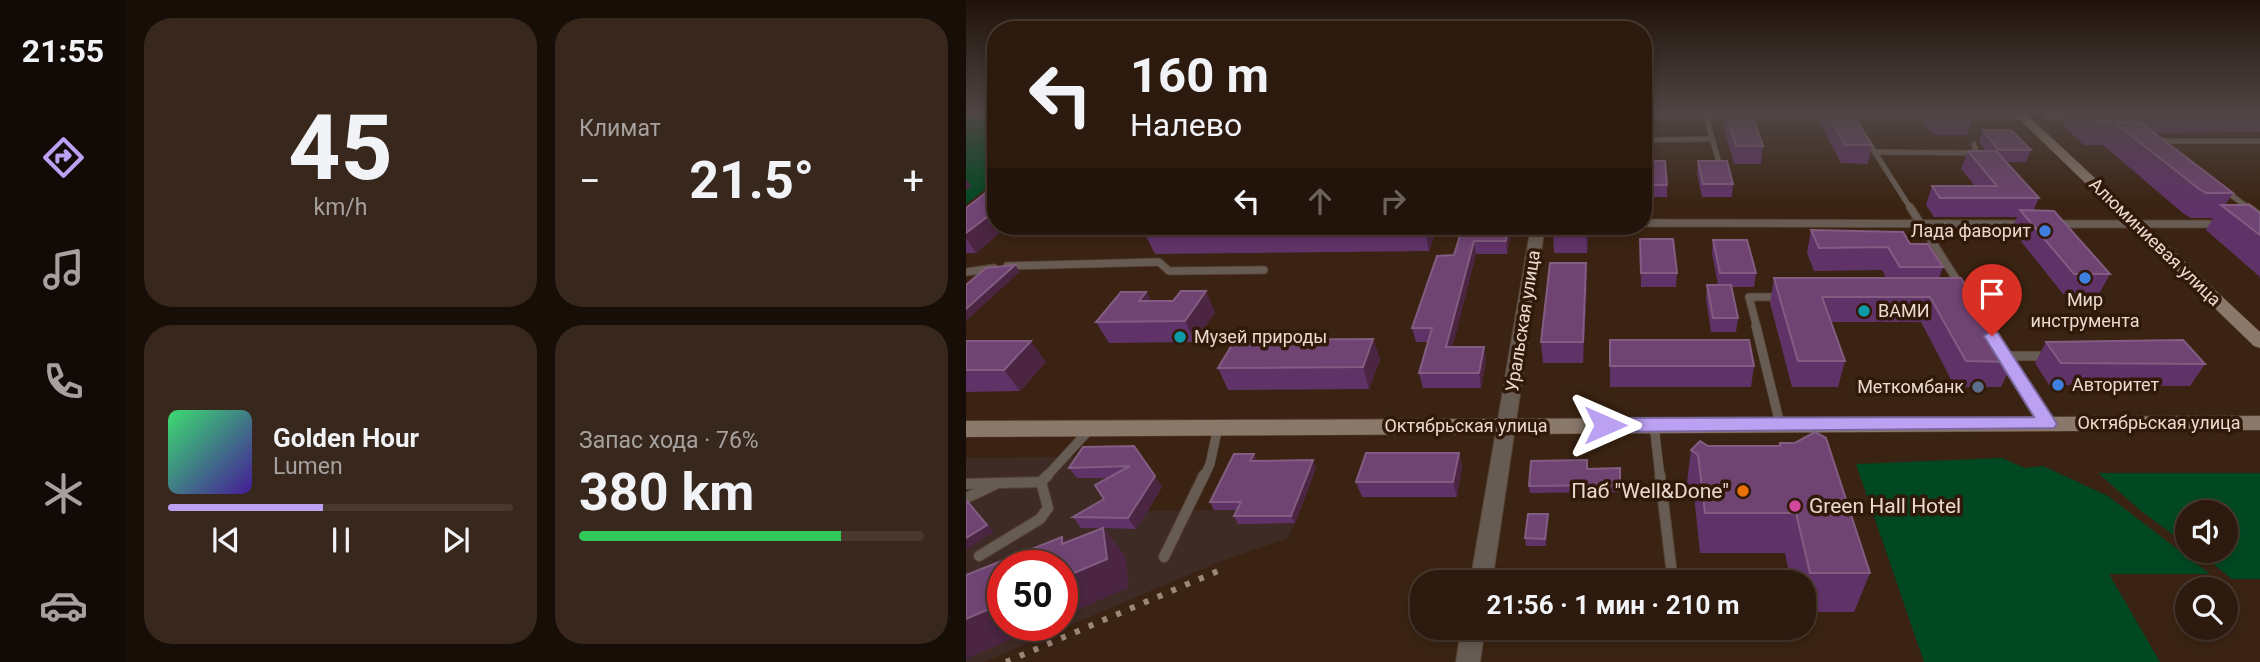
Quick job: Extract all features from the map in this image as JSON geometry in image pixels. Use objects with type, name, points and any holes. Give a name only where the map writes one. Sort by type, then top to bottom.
[{"type":"main road","name":"Алюминиевая улица","points":[[2052,144],[2260,342]]},
{"type":"main road","name":"Октябрьская улица","points":[[966,429],[2260,423]]},
{"type":"street","name":"Уральская улица","points":[[1483,570],[1537,235]]},
{"type":"street","points":[[1468,662],[1472,640]]},
{"type":"lane","points":[[1713,144],[1718,163]]},
{"type":"lane","points":[[1870,144],[1967,296]]},
{"type":"lane","points":[[1875,152],[1976,153],[1974,144]]},
{"type":"lane","points":[[2163,144],[2170,149]]},
{"type":"lane","points":[[2215,183],[2260,216]]},
{"type":"lane","points":[[1652,223],[2030,224]]},
{"type":"lane","points":[[1817,224],[1822,236]]},
{"type":"lane","points":[[2044,224],[2234,224]]},
{"type":"lane","points":[[966,272],[1027,264],[1159,262],[1169,271],[1264,270]]},
{"type":"lane","points":[[1780,424],[1749,297],[1790,297]]},
{"type":"lane","points":[[1998,346],[2048,424]]},
{"type":"lane","points":[[2005,356],[2059,356]]},
{"type":"lane","points":[[1654,425],[1671,570]]},
{"type":"lane","points":[[1164,557],[1210,464],[1218,427]]},
{"type":"lane","points":[[966,484],[1041,482],[1091,428]]},
{"type":"lane","points":[[979,556],[1040,519],[1048,508],[1041,482]]},
{"type":"lane","points":[[966,498],[997,483]]},
{"type":"shaded area","points":[[1091,457],[1157,481],[1162,487],[1148,511],[1214,510],[1238,461],[1295,523],[1288,538],[1221,561],[1078,622],[1078,550],[987,550],[987,641],[1033,641],[984,662],[966,662],[966,458]]},
{"type":"green space","points":[[966,144],[987,144],[987,188],[966,204]]},
{"type":"green space","points":[[2002,458],[2025,468],[2043,466],[2108,496],[2175,547],[2175,563],[2196,563],[2210,574],[2109,574],[2160,662],[1924,662],[1856,464]]},
{"type":"green space","points":[[2098,473],[2260,473],[2260,579],[2230,577],[2212,563],[2238,563],[2238,500],[2175,500],[2175,536],[2141,511]]},
{"type":"building","points":[[1735,144],[1763,146],[1736,146]]},
{"type":"building","points":[[1993,144],[2025,144],[2031,150],[1998,150]]},
{"type":"building","points":[[2142,144],[2168,144],[2233,193],[2206,193]]},
{"type":"building","points":[[1968,151],[1996,151],[2039,198],[1940,198],[1932,186],[1997,186]]},
{"type":"building","points":[[1652,161],[1665,161],[1667,185],[1652,185]]},
{"type":"building","points":[[1698,161],[1727,161],[1733,184],[1703,184]]},
{"type":"building","points":[[987,192],[987,217],[966,233],[966,208]]},
{"type":"building","points":[[2221,205],[2249,205],[2260,213],[2260,235]]},
{"type":"building","points":[[2020,210],[2054,211],[2110,274],[2074,274]]},
{"type":"building","points":[[1811,230],[1903,232],[1910,244],[1928,244],[1943,267],[1900,267],[1888,247],[1819,248]]},
{"type":"building","points":[[1460,235],[1507,235],[1506,241],[1474,241],[1446,347],[1484,347],[1479,373],[1419,373],[1432,328],[1412,328],[1437,256],[1454,255]]},
{"type":"building","points":[[1640,239],[1673,239],[1677,273],[1641,273]]},
{"type":"building","points":[[1713,240],[1747,240],[1756,273],[1720,273]]},
{"type":"building","points":[[1550,263],[1586,263],[1583,342],[1541,342]]},
{"type":"building","points":[[1015,265],[966,309],[966,285],[986,268]]},
{"type":"building","points":[[1774,278],[1961,278],[2013,362],[1966,361],[1930,297],[1822,297],[1845,361],[1798,361]]},
{"type":"building","points":[[1707,285],[1731,285],[1738,318],[1713,318]]},
{"type":"building","points":[[1181,291],[1206,291],[1185,321],[1096,322],[1121,292],[1146,292],[1139,301],[1173,301]]},
{"type":"building","points":[[1373,339],[1363,367],[1218,368],[1235,340]]},
{"type":"building","points":[[1610,340],[1749,340],[1754,366],[1610,366]]},
{"type":"building","points":[[2183,340],[2205,364],[2061,363],[2046,342]]},
{"type":"building","points":[[966,341],[1031,341],[1004,370],[966,370]]},
{"type":"building","points":[[1815,432],[1826,438],[1870,573],[1816,573],[1816,570],[1809,570],[1796,513],[1705,513],[1698,455],[1691,450],[1700,441],[1708,446],[1780,446],[1780,443],[1795,443]]},
{"type":"building","points":[[1134,446],[1155,476],[1128,518],[1073,517],[1104,499],[1095,485],[1130,466],[1069,468],[1083,447]]},
{"type":"building","points":[[1366,453],[1459,453],[1453,482],[1356,482]]},
{"type":"building","points":[[1234,454],[1254,454],[1250,461],[1313,460],[1291,516],[1234,516],[1241,502],[1210,502]]},
{"type":"building","points":[[1587,460],[1587,469],[1620,468],[1620,485],[1529,486],[1531,461]]},
{"type":"building","points":[[966,500],[987,525],[966,538]]},
{"type":"building","points":[[1528,514],[1548,514],[1545,539],[1525,538]]},
{"type":"building","points":[[1103,528],[1107,559],[1078,571],[1078,550],[1029,550],[1062,537],[1062,544]]},
{"type":"building","points":[[987,567],[987,610],[966,619],[966,575]]},
{"type":"railway","points":[[1006,662],[1225,568]]},
{"type":"place","name":"Лада фаворит","points":[[2045,231]]},
{"type":"place","name":"Мир инструмента","points":[[2085,278]]},
{"type":"place","name":"ВАМИ","points":[[1864,311]]},
{"type":"place","name":"Музей природы","points":[[1180,337]]},
{"type":"place","name":"Авторитет","points":[[2058,385]]},
{"type":"place","name":"Меткомбанк","points":[[1978,387]]},
{"type":"place","name":"Паб \"Well&Done\"","points":[[1743,491]]},
{"type":"place","name":"Green Hall Hotel","points":[[1795,506]]},
{"type":"route","points":[[1605,425],[2048,424],[1992,336]]}]
